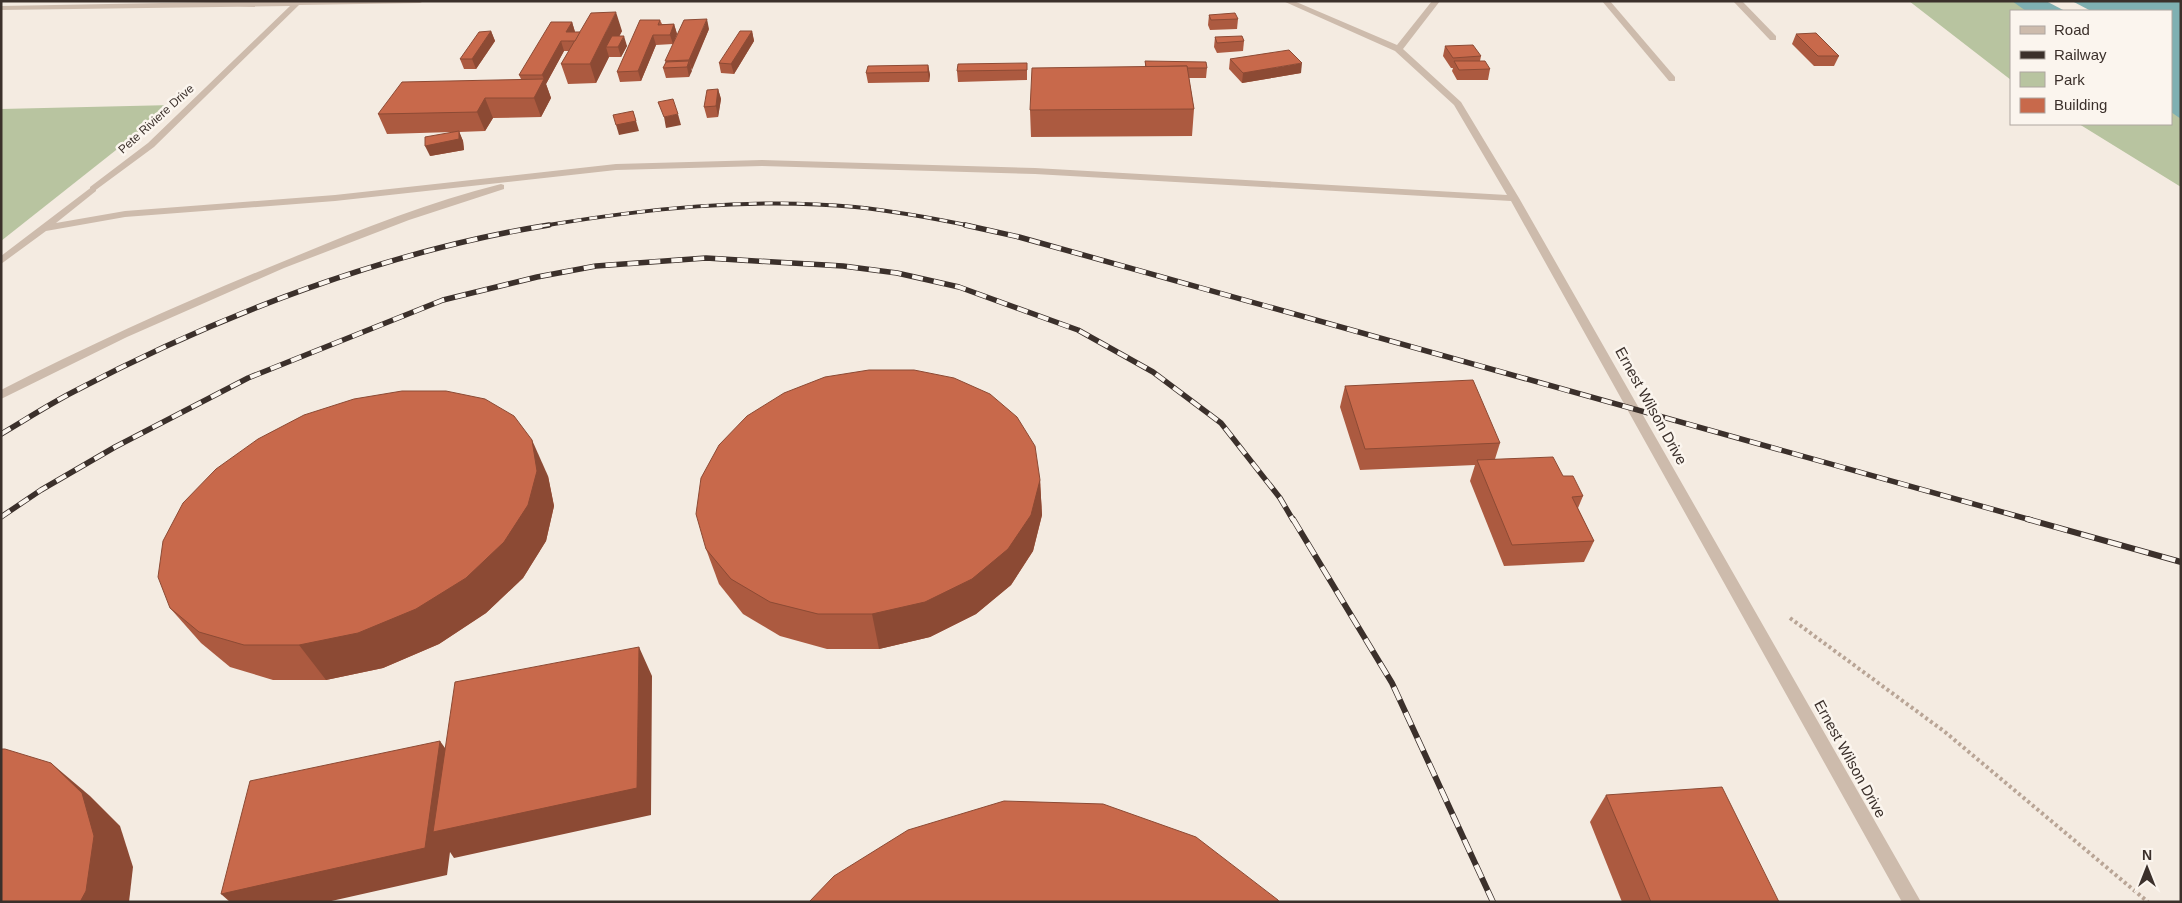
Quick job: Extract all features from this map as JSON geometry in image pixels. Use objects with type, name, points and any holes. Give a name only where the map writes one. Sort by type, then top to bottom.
[{"type":"street","points":[[1,8],[420,1]]},
{"type":"street","name":"Ernest Wilson Drive","points":[[1287,1],[1398,49],[1458,104],[1514,198],[1912,902]]},
{"type":"street","points":[[1398,49],[1436,1]]},
{"type":"street","points":[[1606,1],[1672,79]]},
{"type":"street","points":[[1737,1],[1773,38]]},
{"type":"street","name":"Pete Riviere Drive","points":[[1,262],[151,144],[297,3]]},
{"type":"street","points":[[45,228],[125,214],[335,198],[616,167],[762,162],[1035,171],[1514,198]]},
{"type":"street","points":[[1,395],[83,351],[332,244],[438,205],[536,177]]},
{"type":"path","points":[[1787,615],[1945,732],[2148,902]]},
{"type":"green space","points":[[1909,1],[2069,1],[2085,10],[2010,10],[2010,79]]},
{"type":"green space","points":[[2172,61],[2181,66],[2181,187],[2081,125],[2172,125]]},
{"type":"green space","points":[[173,105],[1,241],[1,109]]},
{"type":"water","points":[[2012,1],[2181,1],[2181,119],[2172,113],[2172,10],[2025,10]]},
{"type":"pier","points":[[2046,1],[2072,1],[2089,10],[2063,10]]},
{"type":"building","points":[[616,12],[590,64],[561,64],[591,13]]},
{"type":"building","points":[[1235,13],[1238,19],[1211,20],[1209,15]]},
{"type":"building","points":[[707,19],[689,60],[665,61],[684,20]]},
{"type":"building","points":[[640,20],[660,20],[658,25],[674,24],[670,35],[653,35],[638,71],[617,72]]},
{"type":"building","points":[[551,22],[572,22],[566,32],[580,32],[575,41],[561,41],[542,75],[519,75]]},
{"type":"building","points":[[491,31],[472,59],[460,59],[479,32]]},
{"type":"building","points":[[740,31],[752,31],[731,64],[719,63]]},
{"type":"building","points":[[1816,33],[1839,56],[1818,56],[1796,34]]},
{"type":"building","points":[[612,36],[624,36],[618,47],[606,47]]},
{"type":"building","points":[[1242,36],[1244,41],[1217,43],[1215,37]]},
{"type":"building","points":[[1473,45],[1481,56],[1453,58],[1445,46]]},
{"type":"building","points":[[1289,50],[1302,63],[1243,73],[1230,59]]},
{"type":"building","points":[[689,61],[687,67],[663,68],[666,62]]},
{"type":"building","points":[[1145,61],[1206,62],[1207,68],[1187,68],[1187,66],[1146,67]]},
{"type":"building","points":[[1454,61],[1485,61],[1490,69],[1459,70]]},
{"type":"building","points":[[1027,63],[1027,70],[957,71],[958,64]]},
{"type":"building","points":[[928,65],[928,72],[866,73],[868,66]]},
{"type":"building","points":[[1187,66],[1194,109],[1030,110],[1032,68]]},
{"type":"building","points":[[544,79],[534,98],[485,98],[477,112],[378,114],[402,82]]},
{"type":"building","points":[[718,89],[716,106],[704,107],[707,90]]},
{"type":"building","points":[[673,99],[678,114],[664,117],[658,102]]},
{"type":"building","points":[[633,111],[636,121],[616,125],[613,115]]},
{"type":"building","points":[[459,131],[459,139],[425,146],[425,137]]},
{"type":"building","points":[[869,370],[914,370],[954,378],[990,394],[1017,417],[1035,446],[1040,480],[1031,515],[1008,549],[972,579],[925,602],[872,614],[818,614],[770,602],[731,579],[706,549],[696,514],[701,478],[719,445],[747,416],[784,393],[825,377]]},
{"type":"building","points":[[1473,380],[1500,443],[1365,449],[1345,386]]},
{"type":"building","points":[[402,391],[446,391],[485,399],[514,416],[532,440],[537,471],[528,505],[504,542],[466,578],[416,609],[358,633],[299,645],[244,645],[199,632],[170,608],[158,577],[163,541],[183,503],[216,469],[258,439],[304,415],[354,399]]},
{"type":"building","points":[[1553,457],[1563,476],[1573,476],[1583,496],[1572,497],[1594,541],[1512,545],[1477,460]]},
{"type":"building","points":[[639,647],[637,788],[433,832],[455,682]]},
{"type":"building","points":[[440,741],[425,848],[221,894],[250,781]]},
{"type":"building","points":[[1,749],[51,763],[82,793],[94,836],[86,891],[80,902],[1,902]]},
{"type":"building","points":[[1722,787],[1779,902],[1651,902],[1606,795]]},
{"type":"building","points":[[1004,801],[1103,804],[1196,837],[1279,902],[809,902],[834,876],[908,830]]},
{"type":"railway","points":[[542,226],[619,214],[698,206],[777,203],[855,207],[971,226]]},
{"type":"railway","points":[[1,434],[64,397],[129,364],[186,337],[305,289],[426,251],[488,236],[549,225]]},
{"type":"railway","points":[[965,225],[1019,237],[2031,520]]},
{"type":"railway","points":[[1,517],[41,490],[115,447],[248,378],[443,300],[537,277],[596,266],[706,258],[843,266],[897,273],[959,287],[1078,330],[1153,372],[1221,423],[1280,498],[1293,520]]},
{"type":"railway","points":[[1293,519],[1392,683],[1493,902]]},
{"type":"railway","points":[[2027,519],[2181,562]]}]
